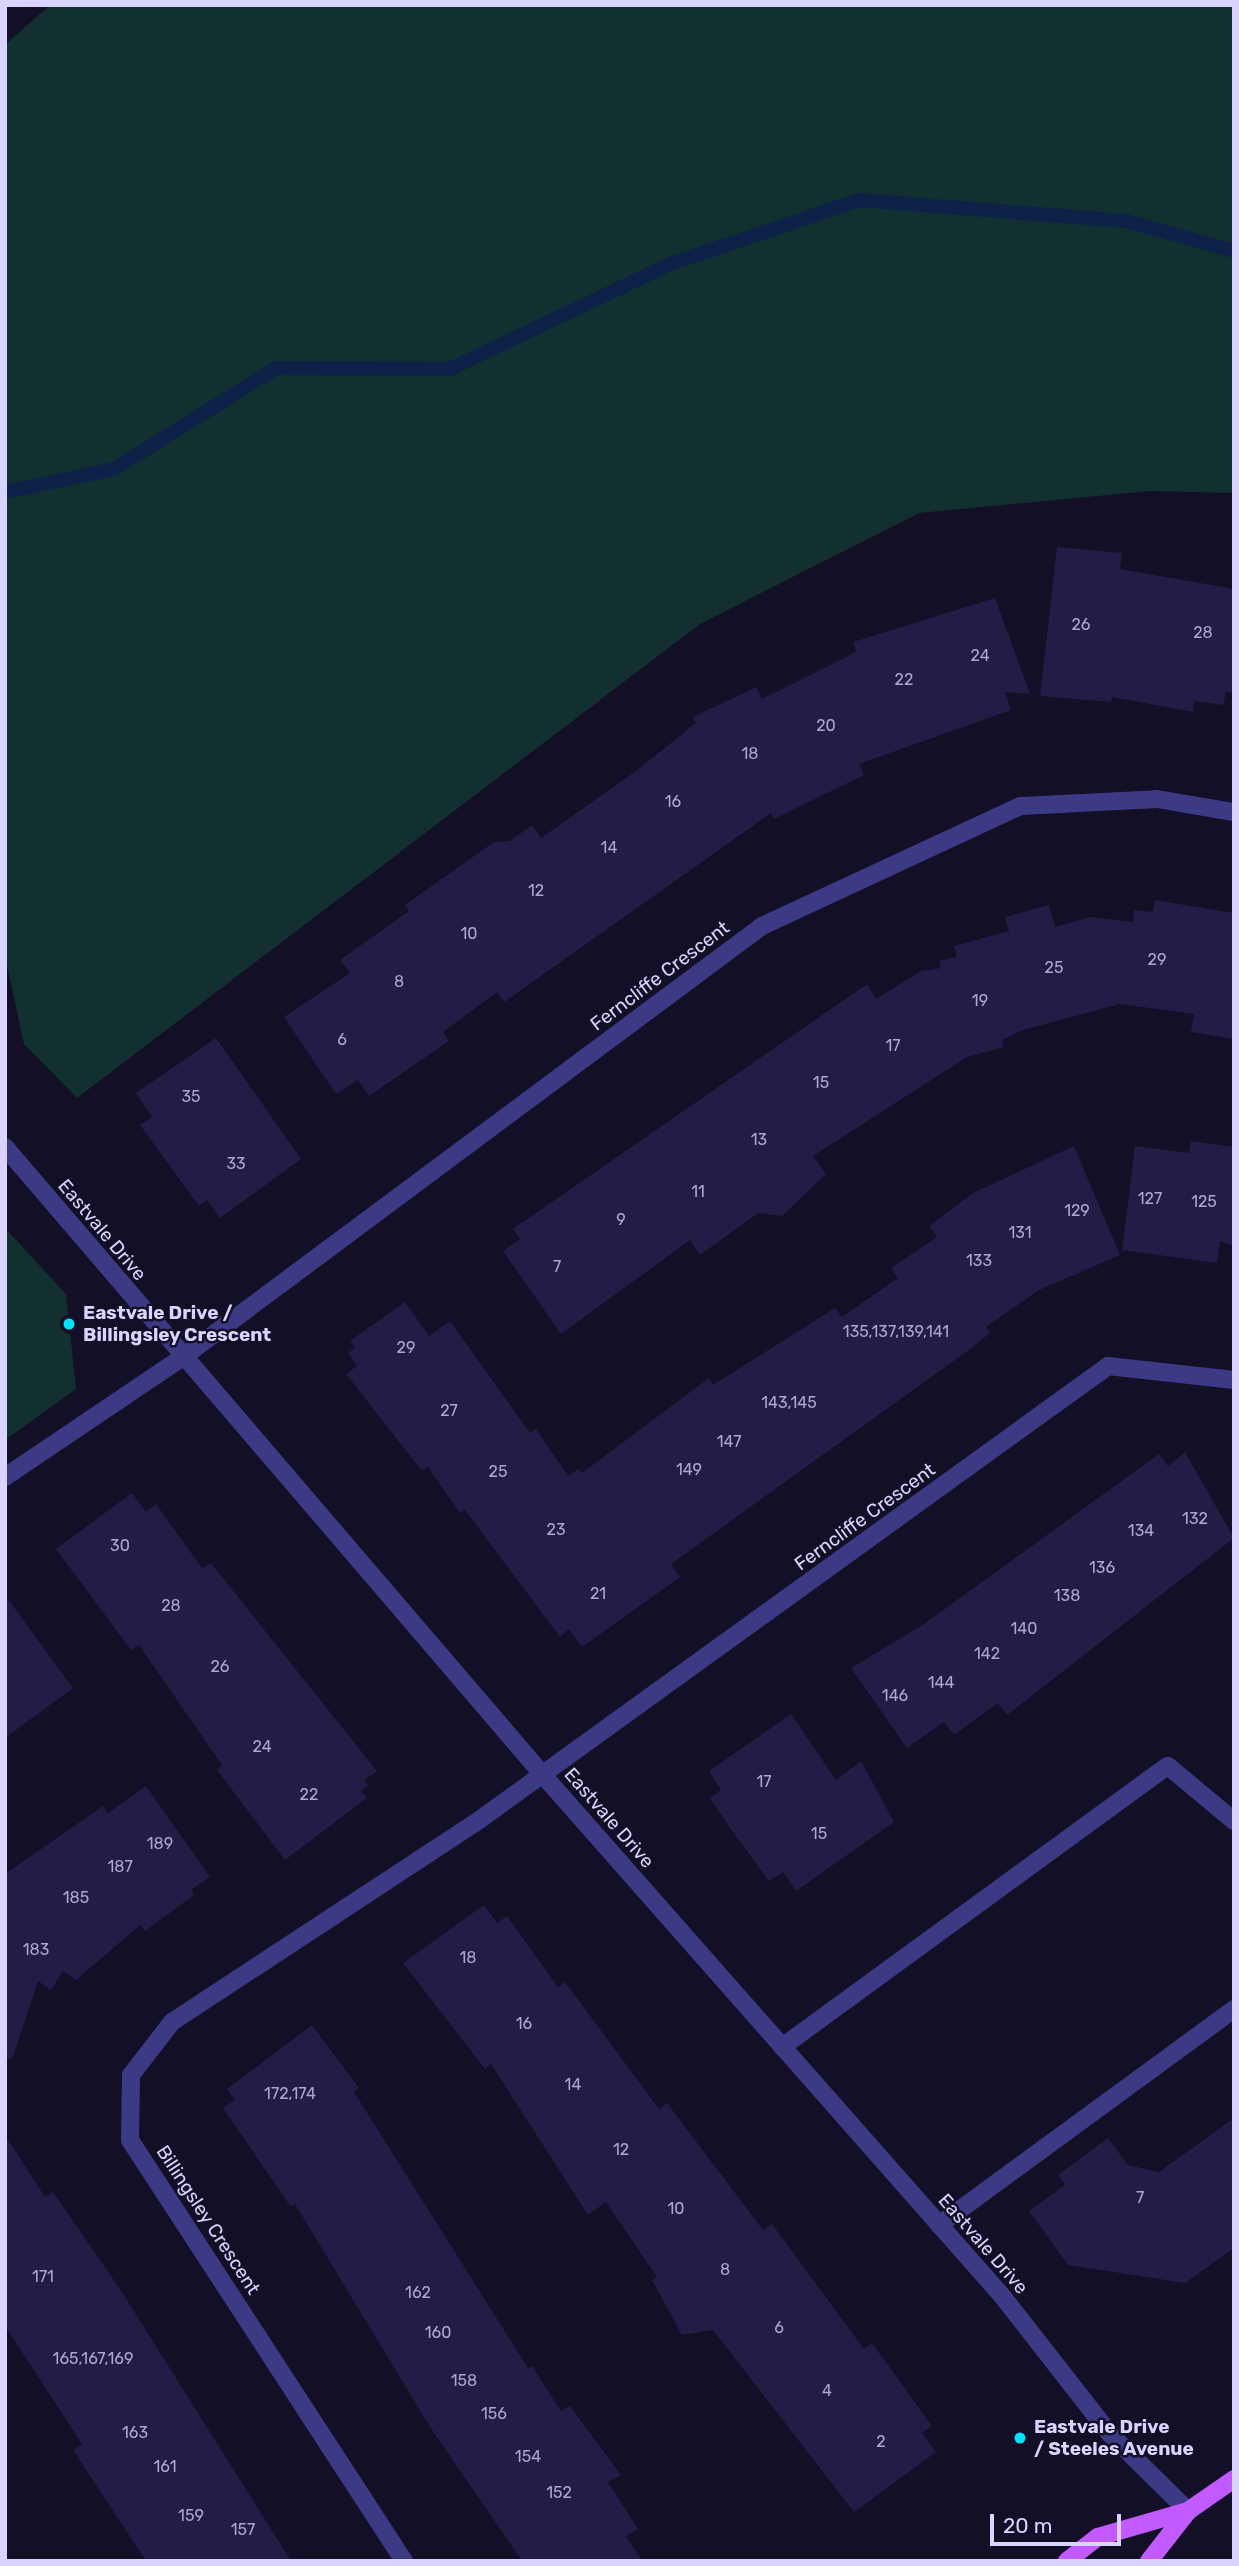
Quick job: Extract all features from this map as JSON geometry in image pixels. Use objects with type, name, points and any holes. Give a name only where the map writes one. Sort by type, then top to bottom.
[{"type":"main road","points":[[1149,2561],[1188,2511],[1234,2479]]},
{"type":"main road","points":[[1067,2561],[1098,2537],[1188,2511]]},
{"type":"street","name":"Ferncliffe Crescent","points":[[183,1357],[762,926],[1021,806],[1157,800],[1234,812]]},
{"type":"street","name":"Eastvale Drive","points":[[5,1147],[543,1775],[939,2225],[1110,2434],[1188,2511]]},
{"type":"street","points":[[5,1477],[183,1357]]},
{"type":"street","name":"Ferncliffe Crescent","points":[[543,1775],[1108,1366],[1234,1380]]},
{"type":"street","points":[[782,2047],[1168,1766],[1234,1821]]},
{"type":"street","name":"Billingsley Crescent","points":[[404,2561],[130,2140],[131,2075],[172,2022],[543,1775]]},
{"type":"street","points":[[939,2225],[1234,2009]]},
{"type":"green space","points":[[50,5],[1234,5],[1234,493],[1150,491],[919,513],[700,624],[77,1098],[24,1044],[5,956],[5,45]]},
{"type":"green space","points":[[5,1228],[66,1294],[76,1389],[5,1440]]},
{"type":"building","points":[[1057,547],[1122,553],[1120,569],[1234,589],[1234,693],[1226,692],[1223,705],[1194,701],[1193,712],[1112,697],[1111,702],[1040,696]]},
{"type":"building","points":[[995,598],[1030,694],[1005,692],[1011,710],[859,764],[864,775],[774,819],[771,813],[504,1002],[497,992],[443,1032],[449,1041],[369,1096],[358,1080],[336,1094],[284,1017],[350,973],[340,960],[409,911],[405,905],[494,842],[510,841],[532,825],[541,838],[636,771],[696,723],[693,717],[756,687],[762,699],[856,652],[853,642]]},
{"type":"building","points":[[1155,900],[1234,913],[1234,1039],[1191,1032],[1194,1014],[1120,1004],[1023,1030],[1002,1040],[1004,1047],[967,1057],[813,1156],[826,1174],[782,1216],[758,1213],[700,1255],[690,1240],[561,1334],[503,1251],[520,1239],[513,1229],[867,984],[876,999],[921,971],[941,968],[939,961],[957,957],[954,946],[1009,931],[1005,917],[1049,905],[1055,927],[1090,917],[1133,922],[1134,910],[1153,912]]},
{"type":"building","points":[[216,1038],[301,1159],[220,1218],[207,1200],[199,1206],[140,1125],[152,1117],[136,1093]]},
{"type":"building","points":[[1191,1141],[1234,1147],[1234,1246],[1220,1241],[1217,1263],[1122,1250],[1135,1146],[1189,1153]]},
{"type":"building","points":[[1074,1146],[1120,1255],[1039,1290],[986,1327],[990,1333],[973,1347],[671,1564],[680,1577],[582,1647],[569,1629],[560,1637],[465,1510],[460,1513],[428,1467],[422,1471],[346,1374],[357,1366],[348,1353],[355,1348],[350,1341],[405,1302],[429,1336],[450,1321],[530,1433],[536,1429],[568,1476],[578,1469],[582,1473],[709,1378],[713,1385],[835,1308],[842,1317],[898,1278],[891,1268],[937,1237],[929,1226],[973,1193]]},
{"type":"building","points":[[1185,1452],[1234,1538],[1007,1715],[998,1703],[954,1735],[944,1722],[907,1748],[851,1668],[924,1624],[1159,1454],[1168,1466]]},
{"type":"building","points":[[132,1493],[146,1512],[156,1504],[202,1568],[211,1563],[377,1771],[364,1780],[368,1785],[361,1791],[367,1798],[285,1860],[217,1770],[222,1765],[139,1645],[131,1650],[56,1549]]},
{"type":"building","points":[[5,1595],[73,1688],[5,1738]]},
{"type":"building","points":[[791,1714],[836,1780],[861,1761],[894,1822],[796,1891],[783,1872],[769,1881],[735,1835],[710,1798],[721,1790],[709,1771]]},
{"type":"building","points":[[146,1786],[210,1877],[191,1890],[194,1895],[145,1931],[140,1925],[76,1980],[63,1971],[51,1990],[38,1981],[12,2059],[5,2058],[5,1874],[103,1806],[108,1813]]},
{"type":"building","points":[[484,1905],[497,1923],[507,1916],[558,1987],[565,1982],[659,2109],[667,2103],[763,2230],[772,2224],[864,2349],[872,2343],[932,2426],[922,2433],[936,2452],[854,2512],[713,2330],[682,2335],[652,2280],[657,2277],[606,2202],[588,2215],[491,2064],[485,2069],[403,1963]]},
{"type":"building","points":[[312,2025],[359,2088],[354,2092],[528,2368],[532,2366],[561,2411],[570,2406],[621,2475],[608,2482],[638,2529],[626,2536],[642,2561],[522,2561],[430,2427],[295,2204],[291,2207],[223,2108],[235,2100],[227,2089]]},
{"type":"building","points":[[1234,2118],[1234,2248],[1185,2283],[1068,2265],[1029,2211],[1065,2185],[1058,2175],[1108,2138],[1128,2165],[1159,2172]]},
{"type":"building","points":[[5,2135],[45,2197],[53,2192],[120,2289],[291,2561],[146,2561],[73,2450],[82,2444],[5,2326]]},
{"type":"waterway","points":[[5,492],[114,469],[276,368],[450,369],[670,264],[859,200],[1126,221],[1234,251]]},
{"type":"place","name":"Eastvale Drive / Billingsley Crescent","points":[[69,1324]]},
{"type":"place","name":"Eastvale Drive / Steeles Avenue","points":[[1020,2438]]}]
